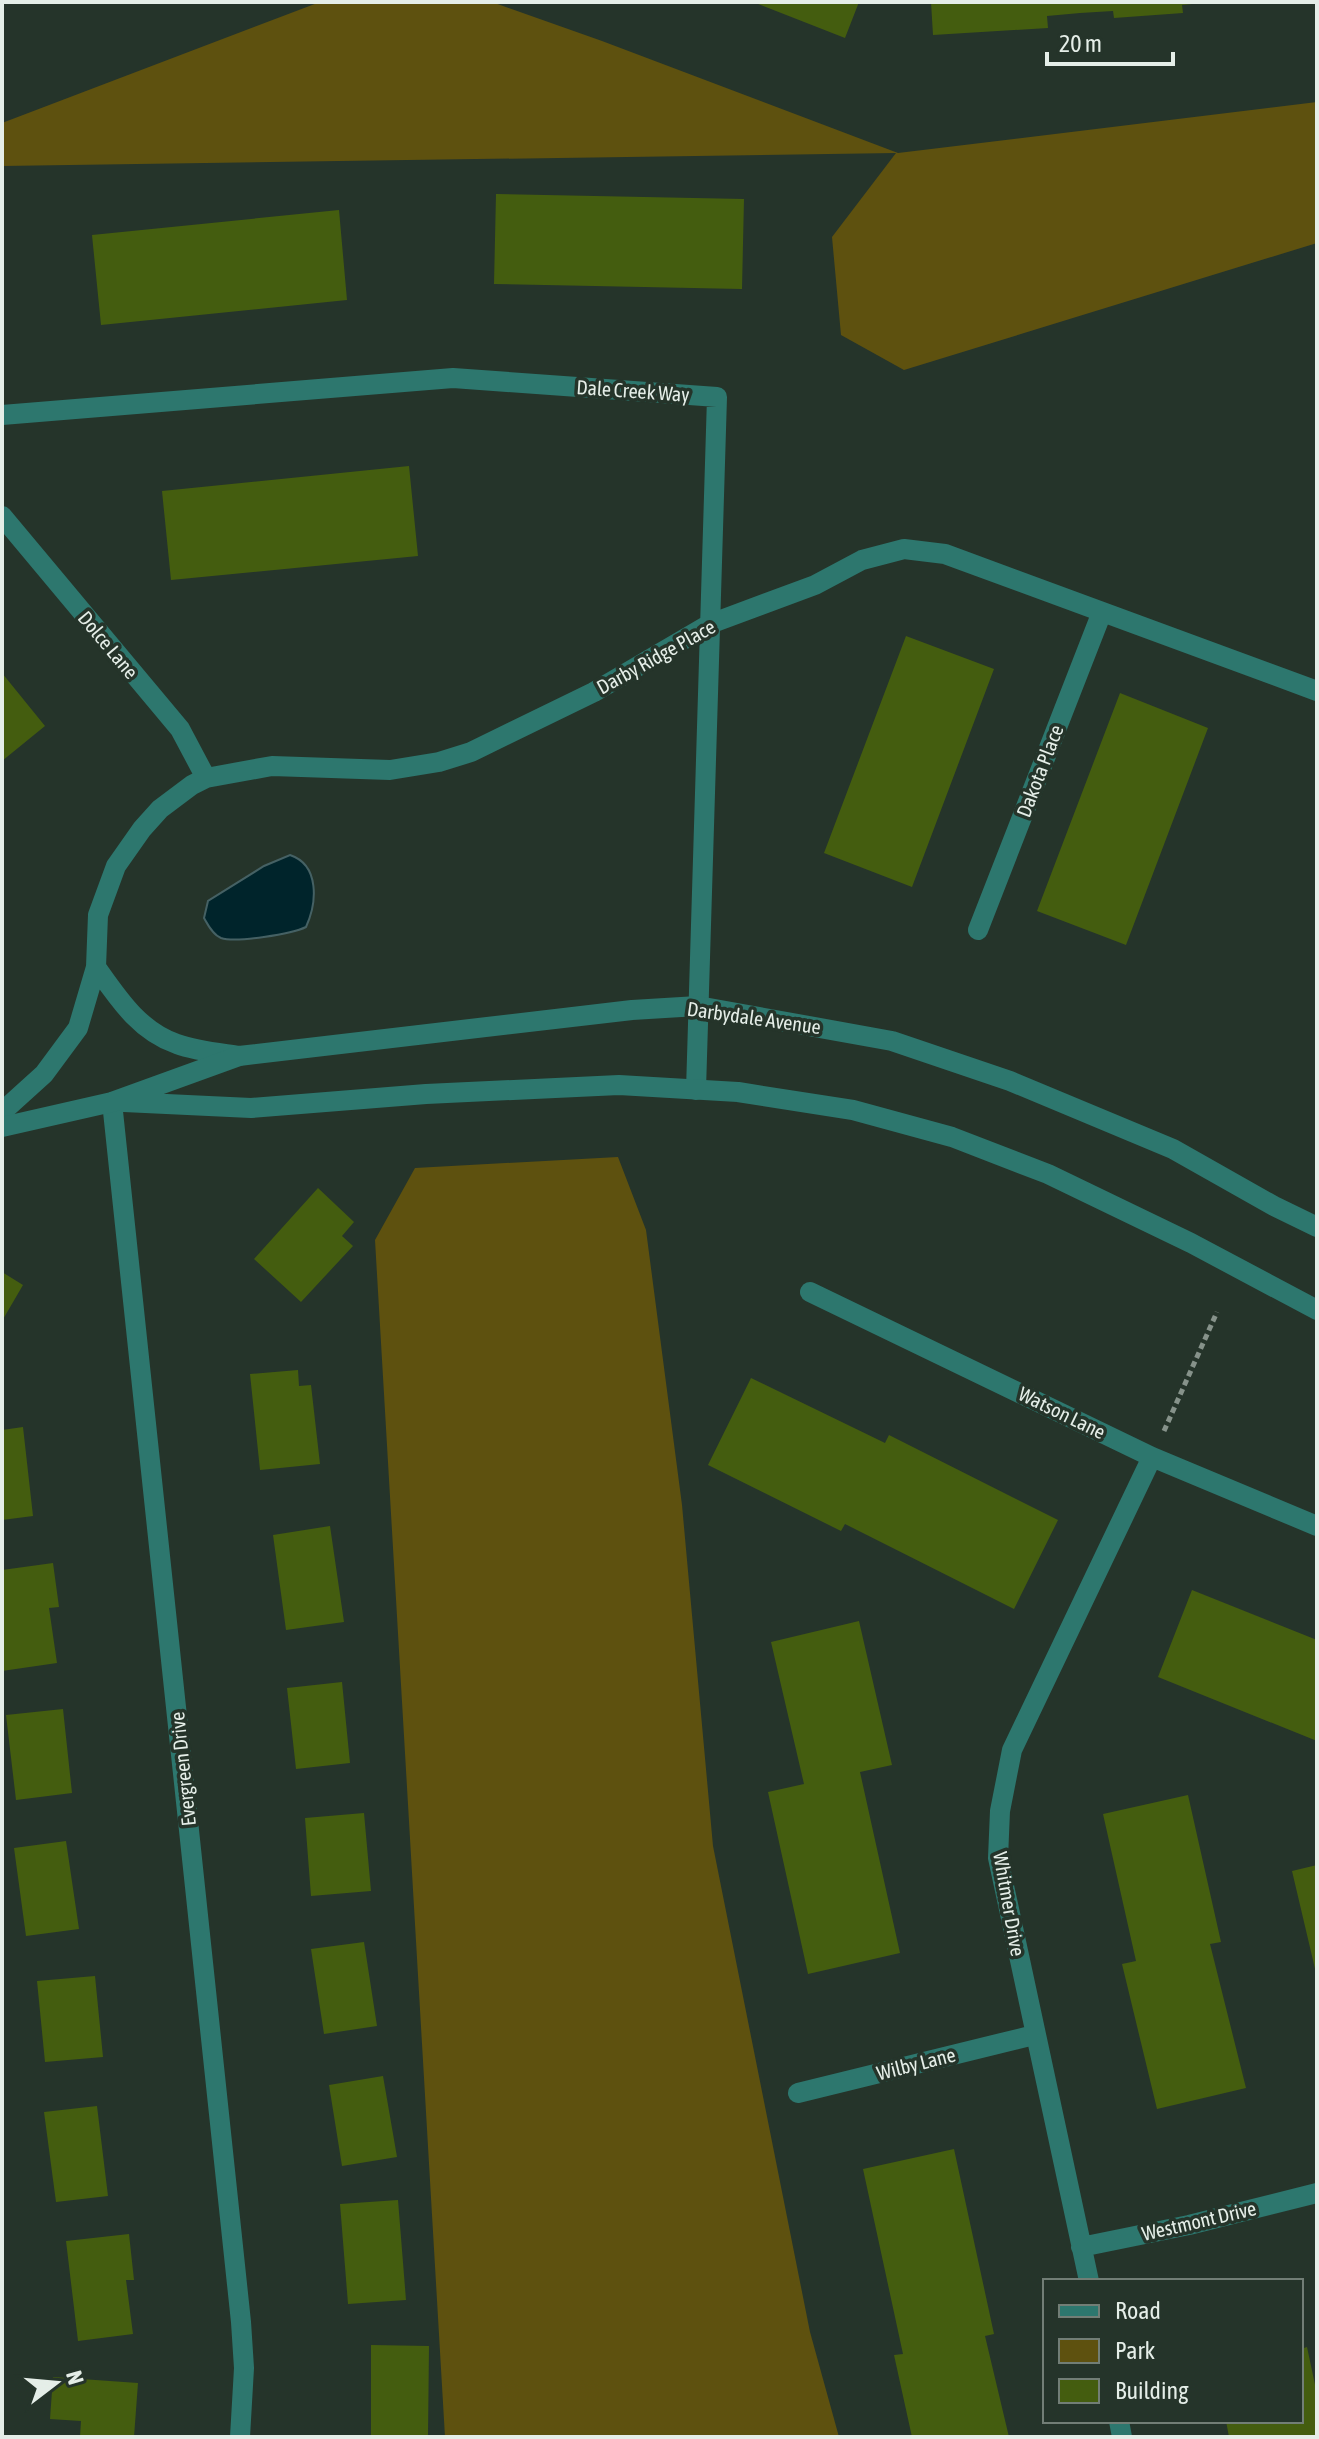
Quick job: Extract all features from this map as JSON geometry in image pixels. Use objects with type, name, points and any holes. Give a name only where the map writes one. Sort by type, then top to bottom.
[{"type":"street","name":"Dale Creek Way","points":[[2,415],[453,378],[717,397],[696,1090]]},
{"type":"street","name":"Dolce Lane","points":[[2,516],[180,729],[206,778]]},
{"type":"street","name":"Darby Ridge Place","points":[[2,1112],[44,1074],[73,1038],[96,967],[98,915],[116,866],[160,809],[206,778],[288,765],[390,770],[439,762],[471,752],[594,692],[710,624],[815,585],[862,560],[904,549],[945,554],[1317,691]]},
{"type":"street","name":"Dakota Place","points":[[978,930],[1102,612]]},
{"type":"street","points":[[96,967],[129,1013],[144,1026],[178,1045],[239,1056]]},
{"type":"street","name":"Darbydale Avenue","points":[[2,1127],[112,1102],[239,1056],[632,1010],[698,1006],[892,1041],[1010,1081],[1173,1149],[1317,1227]]},
{"type":"street","name":"Darbydale Avenue","points":[[112,1102],[251,1108],[619,1085],[738,1092],[853,1110],[952,1137],[1048,1174],[1191,1243],[1317,1310]]},
{"type":"street","name":"Evergreen Drive","points":[[112,1102],[241,2322],[244,2368],[240,2437]]},
{"type":"street","name":"Watson Lane","points":[[810,1292],[1152,1457],[1317,1526]]},
{"type":"street","name":"Whitmer Drive","points":[[1089,2279],[998,1858],[1000,1811],[1012,1750],[1152,1457]]},
{"type":"street","name":"Wilby Lane","points":[[798,2093],[1034,2035]]},
{"type":"street","name":"Westmont Drive","points":[[1081,2247],[1189,2225],[1317,2193]]},
{"type":"path","points":[[1179,1397],[1217,1312]]},
{"type":"green space","points":[[320,2],[492,2],[898,153],[1317,102],[1317,243],[904,370],[841,335],[832,237],[896,153],[2,166],[2,123]]},
{"type":"green space","points":[[618,1157],[646,1230],[682,1505],[713,1846],[810,2332],[839,2437],[445,2437],[375,1240],[415,1168]]},
{"type":"water","points":[[290,855],[307,867],[311,876],[314,896],[306,927],[251,939],[228,939],[216,935],[204,918],[208,901],[264,866]]},
{"type":"building","points":[[753,2],[859,2],[845,38]]},
{"type":"building","points":[[931,2],[1192,4],[1182,5],[1183,13],[1114,18],[1113,11],[1080,13],[1047,16],[1048,28],[933,35]]},
{"type":"building","points":[[496,194],[744,199],[742,289],[494,284]]},
{"type":"building","points":[[339,210],[347,300],[101,325],[92,235]]},
{"type":"building","points":[[409,466],[418,556],[171,580],[162,491]]},
{"type":"building","points":[[906,636],[994,669],[912,887],[824,853]]},
{"type":"building","points":[[2,673],[45,726],[2,761]]},
{"type":"building","points":[[1120,693],[1208,728],[1126,945],[1037,911]]},
{"type":"building","points":[[318,1188],[354,1222],[342,1236],[353,1246],[301,1302],[254,1259]]},
{"type":"building","points":[[2,1272],[23,1285],[2,1321]]},
{"type":"building","points":[[298,1370],[299,1386],[311,1385],[320,1464],[260,1470],[250,1374]]},
{"type":"building","points":[[751,1378],[885,1443],[889,1435],[1058,1520],[1014,1609],[845,1524],[841,1531],[708,1465]]},
{"type":"building","points":[[23,1427],[33,1516],[2,1520],[2,1430]]},
{"type":"building","points":[[330,1526],[344,1622],[286,1630],[273,1535]]},
{"type":"building","points":[[53,1563],[59,1607],[49,1608],[57,1663],[2,1671],[2,1570]]},
{"type":"building","points":[[1192,1590],[1317,1640],[1317,1741],[1158,1677]]},
{"type":"building","points":[[859,1621],[892,1765],[860,1772],[900,1953],[808,1974],[768,1792],[804,1784],[771,1642]]},
{"type":"building","points":[[342,1682],[350,1763],[296,1769],[287,1688]]},
{"type":"building","points":[[63,1709],[72,1793],[16,1800],[6,1715]]},
{"type":"building","points":[[1188,1795],[1221,1942],[1210,1944],[1246,2088],[1157,2109],[1122,1964],[1136,1961],[1103,1814]]},
{"type":"building","points":[[364,1813],[371,1891],[311,1896],[305,1818]]},
{"type":"building","points":[[66,1841],[79,1929],[26,1936],[14,1848]]},
{"type":"building","points":[[1317,1865],[1317,1973],[1316,1973],[1292,1871]]},
{"type":"building","points":[[364,1942],[377,2026],[324,2034],[311,1949]]},
{"type":"building","points":[[95,1976],[103,2057],[45,2062],[37,1981]]},
{"type":"building","points":[[383,2076],[397,2157],[342,2166],[329,2085]]},
{"type":"building","points":[[97,2106],[108,2196],[56,2202],[44,2112]]},
{"type":"building","points":[[954,2149],[994,2334],[985,2336],[1009,2437],[912,2437],[894,2355],[903,2354],[863,2169]]},
{"type":"building","points":[[398,2200],[406,2300],[348,2304],[340,2204]]},
{"type":"building","points":[[129,2234],[134,2280],[126,2280],[133,2334],[78,2341],[66,2241]]},
{"type":"building","points":[[371,2345],[429,2346],[428,2436],[371,2435]]},
{"type":"building","points":[[1307,2347],[1317,2394],[1317,2437],[1229,2437],[1226,2423],[1303,2423],[1303,2348]]},
{"type":"building","points":[[53,2377],[138,2383],[134,2437],[80,2437],[81,2421],[50,2419]]}]
